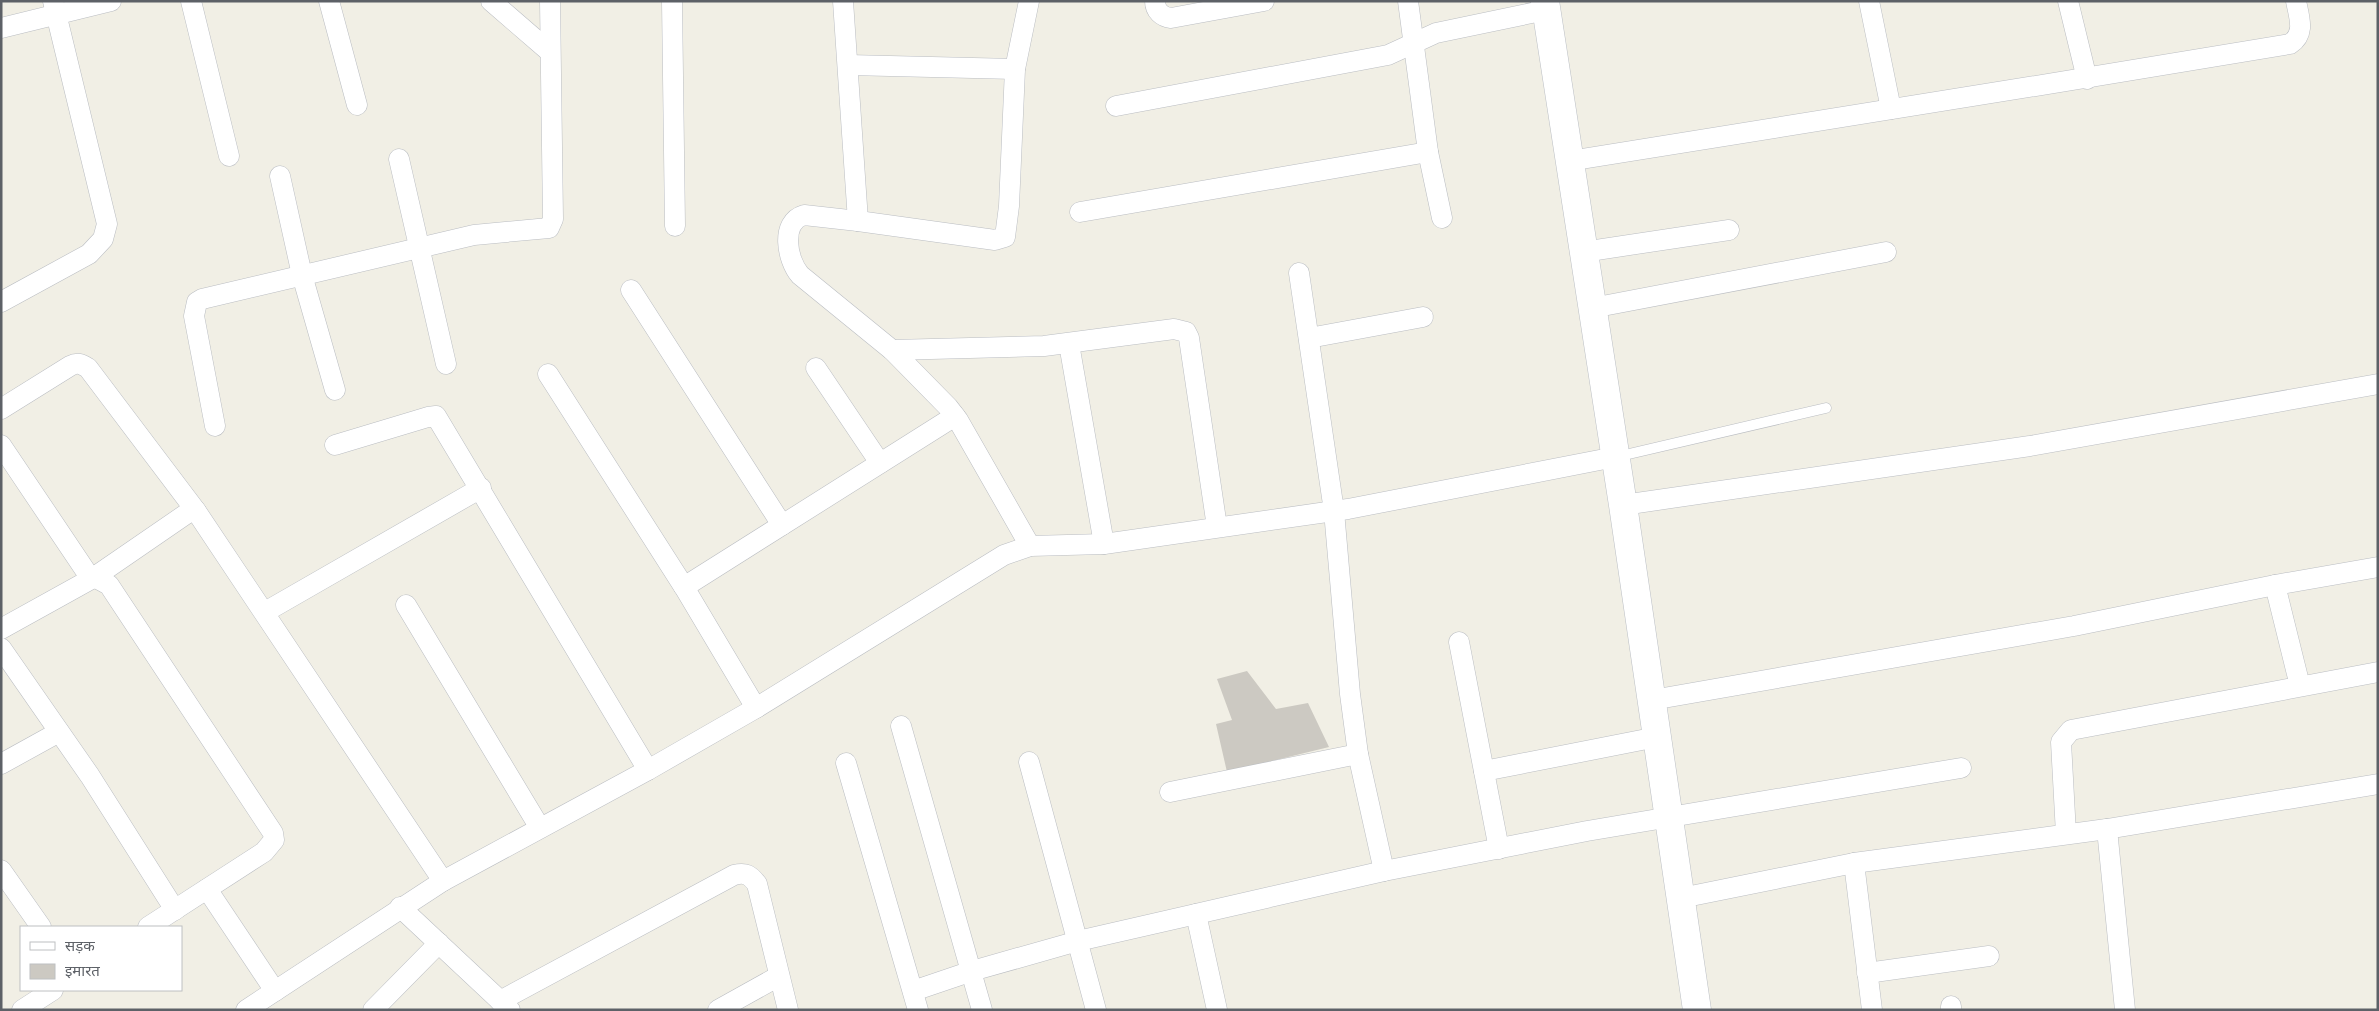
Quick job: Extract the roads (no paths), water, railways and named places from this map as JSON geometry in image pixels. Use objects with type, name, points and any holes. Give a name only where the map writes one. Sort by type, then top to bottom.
[{"type":"main road","points":[[1546,6],[1623,505],[1697,1010]]},
{"type":"street","points":[[1,28],[55,8],[111,1]]},
{"type":"street","points":[[191,1],[229,156]]},
{"type":"street","points":[[329,1],[357,105]]},
{"type":"street","points":[[490,1],[550,52]]},
{"type":"street","points":[[215,426],[194,316],[197,302],[202,299],[474,235],[549,228],[553,219],[550,1]]},
{"type":"street","points":[[672,1],[675,226]]},
{"type":"street","points":[[843,1],[858,220]]},
{"type":"street","points":[[1029,1],[1015,69],[1010,206],[1005,238],[995,240],[858,220],[804,215],[796,217],[789,231],[790,259],[800,274],[892,350],[955,416],[1030,546]]},
{"type":"street","points":[[1155,1],[1159,13],[1171,18],[1264,1]]},
{"type":"street","points":[[1408,1],[1428,152],[1442,218]]},
{"type":"street","points":[[1869,1],[1891,109]]},
{"type":"street","points":[[2068,1],[2087,79]]},
{"type":"street","points":[[1570,161],[2087,79],[2290,44],[2296,40],[2301,32],[2296,1]]},
{"type":"street","points":[[1116,106],[1388,56],[1436,33],[1546,6]]},
{"type":"street","points":[[1,302],[89,254],[104,239],[107,224],[55,8]]},
{"type":"street","points":[[848,65],[1015,69]]},
{"type":"street","points":[[1080,212],[1428,152]]},
{"type":"street","points":[[399,159],[446,364]]},
{"type":"street","points":[[280,176],[302,275],[335,390]]},
{"type":"street","points":[[1583,252],[1729,230]]},
{"type":"street","points":[[1592,308],[1886,252]]},
{"type":"street","points":[[1299,273],[1334,511],[1350,694],[1358,754],[1384,872]]},
{"type":"street","points":[[631,290],[782,525]]},
{"type":"street","points":[[1309,338],[1423,317]]},
{"type":"street","points":[[892,350],[1069,344],[1174,329],[1186,332],[1189,338],[1217,527]]},
{"type":"street","points":[[1069,344],[1104,544]]},
{"type":"street","points":[[1,409],[76,363],[88,368],[196,510],[443,880]]},
{"type":"street","points":[[816,368],[880,464]]},
{"type":"street","points":[[548,374],[684,587],[756,708]]},
{"type":"street","points":[[1623,505],[2030,446],[2378,384]]},
{"type":"street","points":[[334,445],[436,416],[648,770]]},
{"type":"street","points":[[684,587],[955,416]]},
{"type":"street","points":[[1,445],[83,567],[93,578],[109,585],[273,833],[274,840],[270,847],[150,926]]},
{"type":"street","points":[[246,1010],[443,880],[648,770],[756,708],[1004,555],[1030,546],[1104,544],[1334,511],[1615,457]]},
{"type":"street","points":[[265,612],[480,488]]},
{"type":"street","points":[[1,629],[93,578],[189,512],[196,510]]},
{"type":"street","points":[[1652,700],[2074,626],[2275,585],[2378,567]]},
{"type":"street","points":[[2275,585],[2300,686]]},
{"type":"street","points":[[406,605],[540,828]]},
{"type":"street","points":[[1459,642],[1499,849]]},
{"type":"street","points":[[1,648],[60,732],[175,910]]},
{"type":"street","points":[[2066,834],[2060,755],[2061,742],[2071,730],[2378,672]]},
{"type":"street","points":[[901,726],[982,1010]]},
{"type":"street","points":[[1,764],[60,732]]},
{"type":"street","points":[[1484,772],[1657,737]]},
{"type":"street","points":[[1170,792],[1358,754]]},
{"type":"street","points":[[1029,762],[1096,1010]]},
{"type":"street","points":[[846,763],[916,1000],[972,971],[1078,941],[1384,872],[1668,817],[1961,768]]},
{"type":"street","points":[[1682,898],[1854,863],[2107,829],[2378,784]]},
{"type":"street","points":[[2107,829],[2125,1010]]},
{"type":"street","points":[[1854,863],[1872,1010]]},
{"type":"street","points":[[1,870],[40,926]]},
{"type":"street","points":[[400,908],[505,1005],[734,875],[742,873],[750,875],[757,884],[788,1010]]},
{"type":"street","points":[[207,889],[275,991]]},
{"type":"street","points":[[1196,914],[1217,1010]]},
{"type":"street","points":[[373,1010],[438,943]]},
{"type":"street","points":[[1867,973],[1990,956]]},
{"type":"street","points":[[718,1010],[779,976]]},
{"type":"street","points":[[22,1010],[51,991]]},
{"type":"lane","points":[[1615,457],[1826,408]]}]
